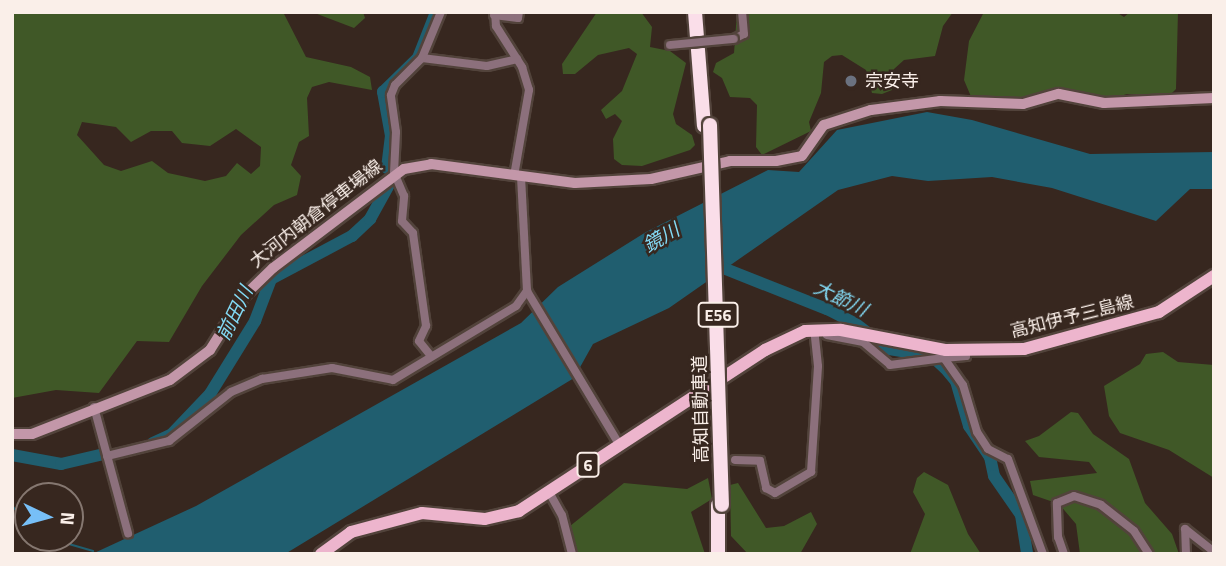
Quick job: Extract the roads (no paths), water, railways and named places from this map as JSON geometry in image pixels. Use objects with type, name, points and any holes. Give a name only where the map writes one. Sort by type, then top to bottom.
[{"type":"highway","name":"高知自動車道","points":[[695,12],[707,125]]},
{"type":"highway","name":"高知自動車道","points":[[701,12],[720,554]]},
{"type":"main road","name":"大河内朝倉停車場線","points":[[12,434],[32,434],[94,407],[159,387],[204,355],[255,285],[394,173],[431,164],[575,183],[651,179],[730,161],[776,162],[802,156],[818,129],[840,117],[940,101],[1023,104],[1059,94],[1104,103],[1214,97]]},
{"type":"main road","name":"高知伊予三島線","points":[[321,554],[359,529],[430,513],[475,519],[506,517],[549,492],[774,345],[820,329],[841,330],[938,356],[967,351],[1033,347],[1147,317],[1180,302],[1214,276]]},
{"type":"street","points":[[431,356],[419,341],[426,326],[413,233],[402,221],[404,196],[394,173],[396,132],[391,90],[422,58],[441,12]]},
{"type":"street","points":[[494,14],[518,18],[519,12]]},
{"type":"street","points":[[670,45],[734,39],[744,34],[742,12]]},
{"type":"street","points":[[494,14],[529,90],[517,177],[529,293],[619,444]]},
{"type":"street","points":[[422,58],[487,66],[517,59]]},
{"type":"street","points":[[107,456],[169,441],[246,383],[332,368],[393,380],[516,306],[529,293]]},
{"type":"street","points":[[820,329],[828,336],[869,345],[884,363],[938,356],[963,385],[977,432],[988,449],[1008,458],[1043,554]]},
{"type":"street","points":[[735,460],[760,461],[766,488],[775,493],[811,472],[820,329]]},
{"type":"street","points":[[94,407],[128,533]]},
{"type":"street","points":[[549,492],[562,515],[572,554]]},
{"type":"street","points":[[1064,554],[1058,537],[1058,503],[1074,496],[1101,505],[1134,531],[1149,554]]},
{"type":"street","points":[[1186,554],[1185,529],[1214,552]]},
{"type":"water","name":"鏡川","points":[[927,112],[972,120],[1090,154],[1214,152],[1214,189],[1190,189],[1156,221],[1052,188],[992,177],[928,181],[892,176],[838,190],[669,308],[593,344],[574,378],[285,554],[92,554],[196,506],[521,323],[558,287],[646,232],[768,170],[799,172],[837,130]]},
{"type":"waterway","name":"前田川","points":[[387,168],[391,136],[383,92],[418,58],[436,12]]},
{"type":"waterway","name":"前田川","points":[[153,443],[172,434],[210,394],[255,321],[271,279],[352,236],[370,219],[390,183]]},
{"type":"waterway","name":"大節川","points":[[708,262],[827,309],[856,324],[889,349],[932,356],[956,381],[969,426],[990,457],[994,476],[1021,515],[1027,554]]},
{"type":"waterway","name":"前田川","points":[[12,455],[61,464],[104,454]]},
{"type":"waterway","points":[[84,548],[93,551]]},
{"type":"place","name":"宗安寺","points":[[851,81]]}]
